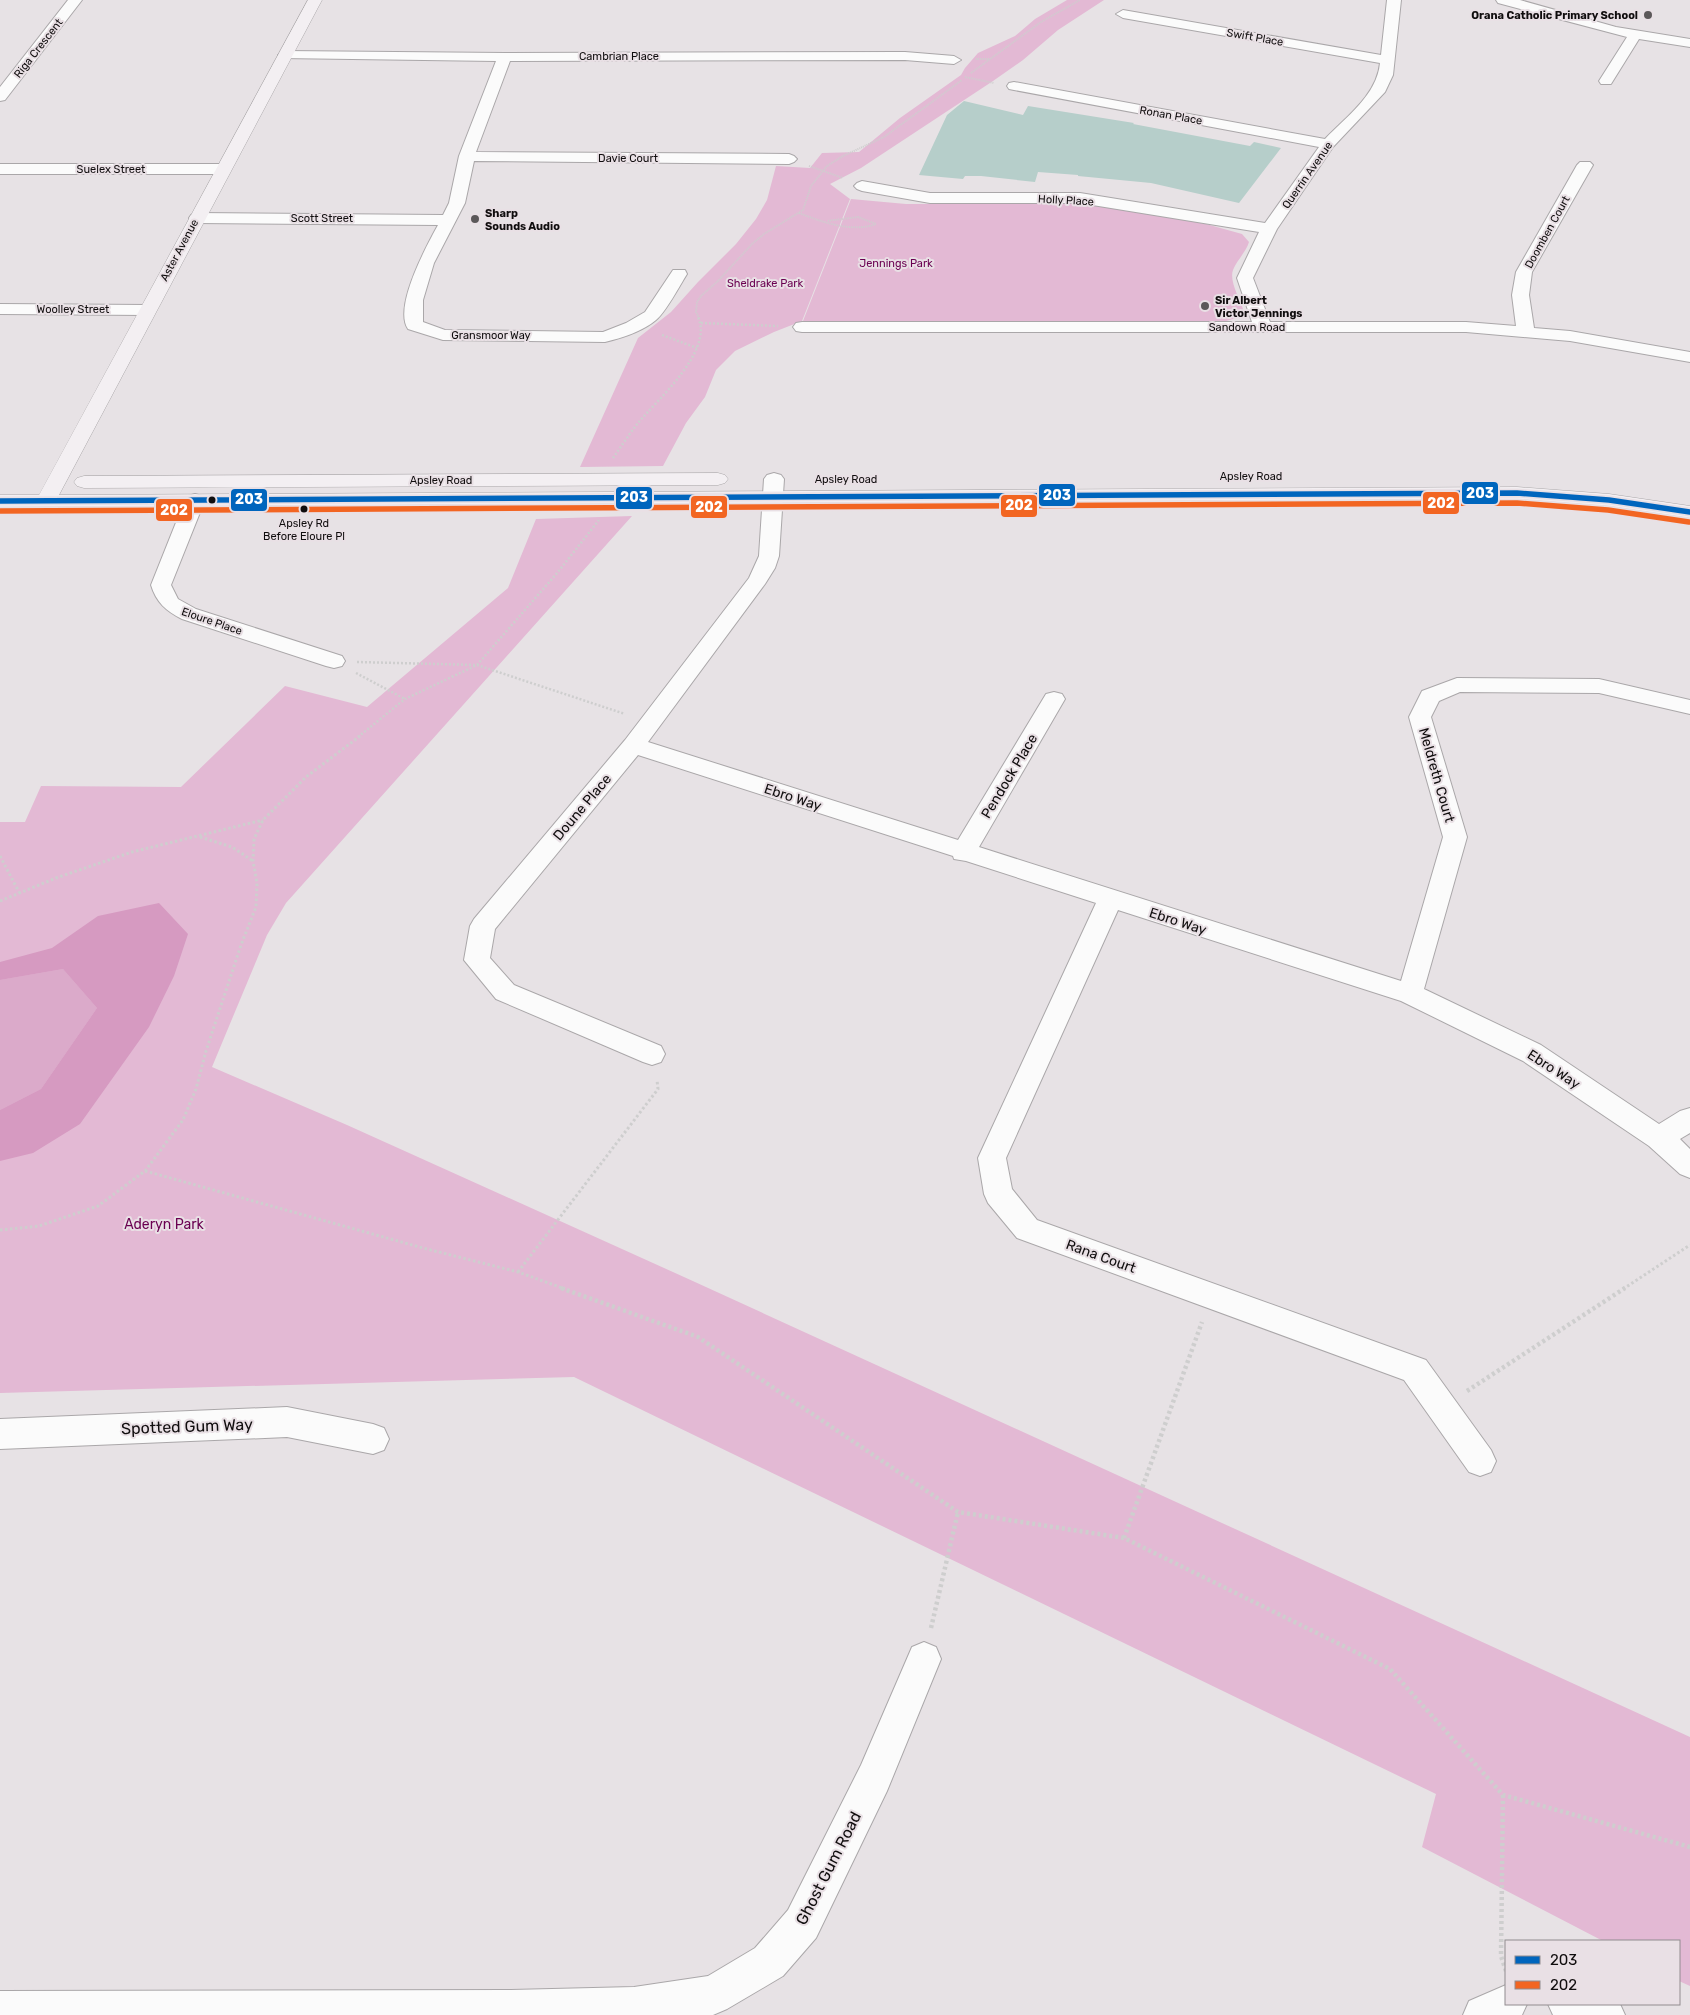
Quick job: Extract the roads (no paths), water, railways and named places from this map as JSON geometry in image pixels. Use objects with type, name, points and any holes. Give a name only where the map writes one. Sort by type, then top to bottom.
[{"type":"main road","name":"Aster Avenue","points":[[46,500],[315,0]]},
{"type":"main road","name":"Apsley Road","points":[[0,501],[195,500],[1461,475],[1558,478],[1620,484],[1690,494]]},
{"type":"main road","name":"Apsley Road","points":[[0,483],[1517,493],[1609,500],[1690,512]]},
{"type":"street","name":"Riga Crescent","points":[[0,97],[75,0]]},
{"type":"street","name":"Querrin Avenue","points":[[1263,327],[1244,278],[1269,230],[1328,144],[1378,92],[1386,75],[1394,0]]},
{"type":"street","points":[[1503,0],[1634,36],[1690,43]]},
{"type":"street","name":"Swift Place","points":[[1123,14],[1387,60]]},
{"type":"street","points":[[1606,81],[1634,36]]},
{"type":"street","name":"Cambrian Place","points":[[285,55],[505,57],[905,56],[954,60]]},
{"type":"street","name":"Gransmoor Way","points":[[505,57],[467,156],[457,202],[426,263],[414,300],[414,325],[443,335],[605,337],[632,327],[651,316],[679,274]]},
{"type":"street","name":"Ronan Place","points":[[1014,86],[1328,144]]},
{"type":"street","name":"Davie Court","points":[[467,156],[789,159]]},
{"type":"street","name":"Doomben Court","points":[[1526,331],[1520,304],[1520,286],[1524,272],[1585,165]]},
{"type":"street","name":"Suelex Street","points":[[0,169],[223,169]]},
{"type":"street","name":"Holly Place","points":[[862,186],[930,198],[1080,198],[1269,230]]},
{"type":"street","name":"Scott Street","points":[[197,218],[448,220]]},
{"type":"street","name":"Woolley Street","points":[[0,309],[147,310]]},
{"type":"street","name":"Sandown Road","points":[[802,327],[1466,327],[1570,336],[1690,357]]},
{"type":"street","name":"Doune Place","points":[[652,1054],[505,992],[478,960],[483,926],[633,745],[758,580],[769,556],[773,488]]},
{"type":"street","name":"Eloure Place","points":[[195,500],[161,585],[164,596],[172,606],[189,614],[334,661]]},
{"type":"street","name":"Meldreth Court","points":[[1410,994],[1455,838],[1420,717],[1430,696],[1457,685],[1599,686],[1690,707]]},
{"type":"street","name":"Pendock Place","points":[[963,853],[1054,699]]},
{"type":"street","name":"Ebro Way","points":[[633,745],[963,853],[1410,994],[1532,1053],[1659,1138],[1690,1166]]},
{"type":"street","name":"Rana Court","points":[[1110,899],[992,1158],[998,1194],[1027,1229],[1415,1370],[1480,1460]]},
{"type":"street","points":[[1659,1138],[1690,1119]]},
{"type":"street","name":"Spotted Gum Way","points":[[0,1434],[287,1422],[373,1439]]},
{"type":"street","name":"Ghost Gum Road","points":[[0,2011],[511,2012],[634,2007],[713,1995],[769,1962],[802,1924],[874,1778],[924,1659]]},
{"type":"street","points":[[1484,2015],[1505,2005]]},
{"type":"street","points":[[1571,2005],[1605,2015]]},
{"type":"place","name":"Orana Catholic Primary School","points":[[1648,15]]},
{"type":"place","name":"Sharp Sounds Audio","points":[[475,219]]},
{"type":"place","name":"Sir Albert Victor Jennings","points":[[1205,306]]},
{"type":"place","name":"Apsley Rd Before Eloure Pl","points":[[304,509]]},
{"type":"park label","name":"Jennings Park","points":[[896,263]]},
{"type":"park label","name":"Sheldrake Park","points":[[765,283]]},
{"type":"park label","name":"Aderyn Park","points":[[164,1224]]}]
